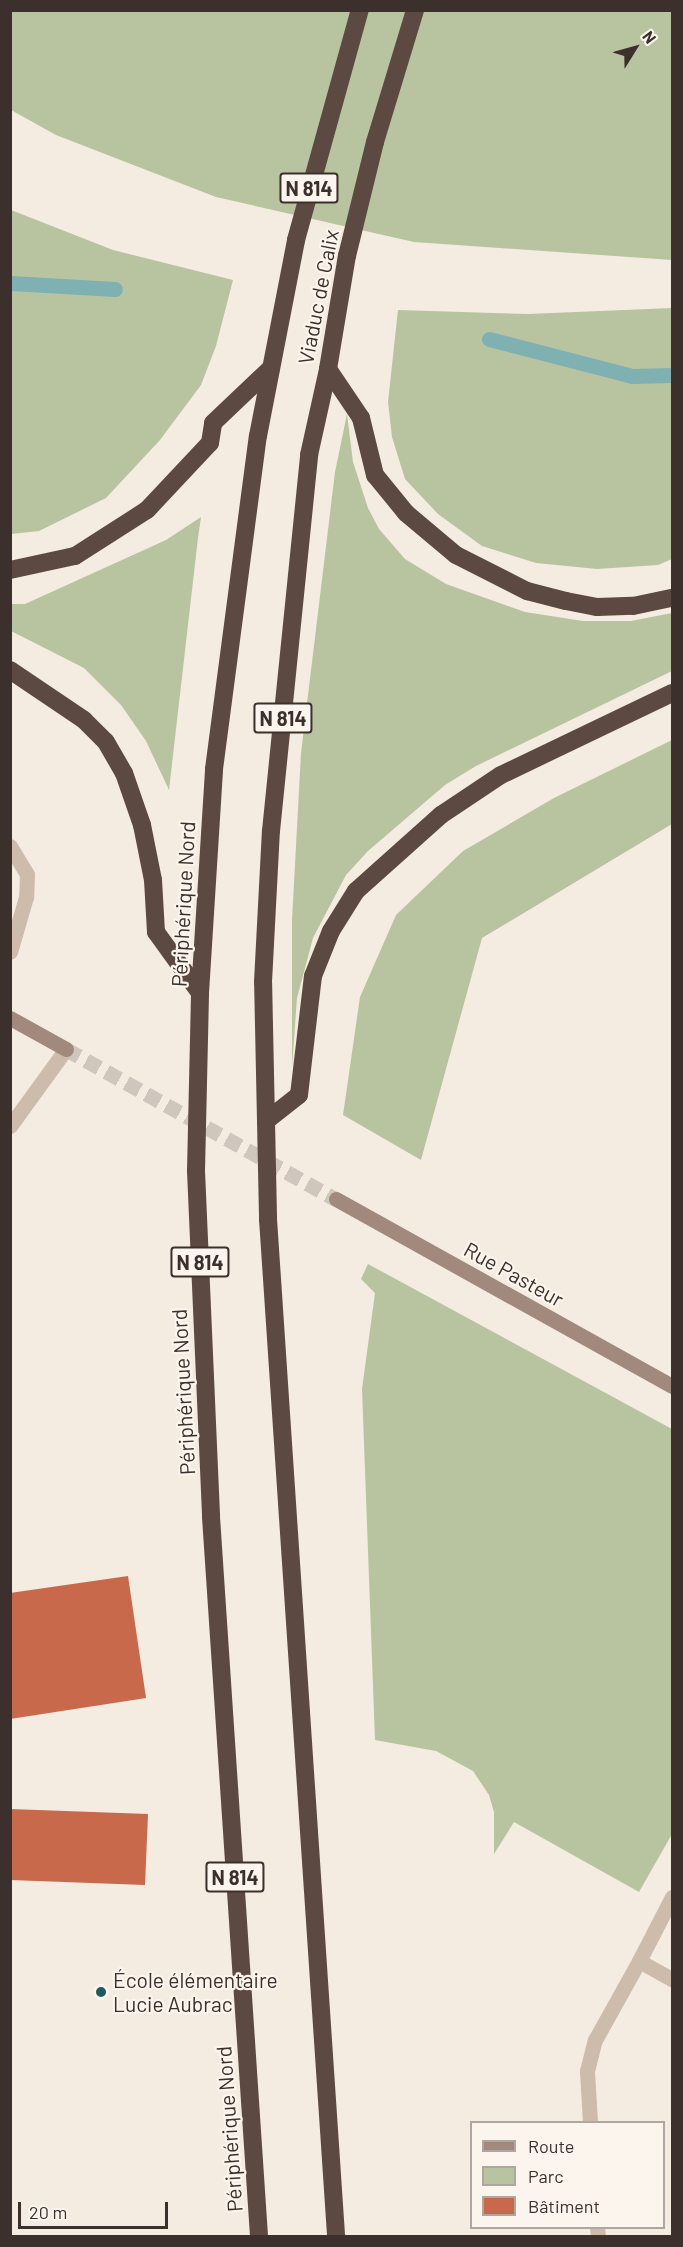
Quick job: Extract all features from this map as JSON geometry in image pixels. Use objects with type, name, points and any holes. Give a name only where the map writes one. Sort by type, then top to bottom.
[{"type":"highway","name":"Viaduc de Calix","points":[[271,368],[296,240],[360,10]]},
{"type":"highway","name":"Viaduc de Calix","points":[[266,1121],[263,982],[271,831],[309,455],[328,369],[347,256],[375,142],[416,10]]},
{"type":"highway","name":"Périphérique Nord","points":[[259,2236],[211,1517],[196,1171],[200,940],[214,769],[258,436],[271,368]]},
{"type":"highway","points":[[10,570],[75,556],[147,510],[210,443],[213,423],[271,368]]},
{"type":"highway","points":[[328,369],[361,418],[375,475],[406,513],[456,555],[527,591],[597,607],[633,606],[672,597]]},
{"type":"highway","points":[[10,670],[84,720],[106,742],[124,773],[142,825],[153,879],[156,932],[200,993]]},
{"type":"highway","points":[[266,1121],[299,1095],[313,976],[331,931],[356,891],[441,815],[501,775],[672,693]]},
{"type":"highway","name":"N 814","points":[[266,1121],[268,1219],[336,2236]]},
{"type":"main road","points":[[10,1018],[66,1049]]},
{"type":"main road","name":"Rue Pasteur","points":[[336,1199],[672,1386]]},
{"type":"street","points":[[10,846],[27,874],[26,897],[10,952]]},
{"type":"street","points":[[10,1126],[66,1049]]},
{"type":"street","points":[[590,2121],[587,2071],[595,2040],[672,1897]]},
{"type":"street","points":[[639,1961],[672,1979]]},
{"type":"green space","points":[[10,11],[672,11],[672,260],[414,242],[216,197],[56,135],[11,110]]},
{"type":"green space","points":[[11,210],[113,250],[233,280],[216,346],[201,385],[160,440],[106,498],[39,531],[11,534]]},
{"type":"green space","points":[[672,308],[672,559],[658,565],[597,569],[536,563],[482,546],[438,514],[405,479],[392,437],[388,402],[398,310],[528,314]]},
{"type":"green space","points":[[347,414],[353,462],[368,508],[379,529],[405,559],[446,584],[525,612],[583,621],[631,621],[672,613],[672,671],[476,766],[445,785],[368,851],[346,875],[313,938],[297,998],[292,1067],[292,920],[301,753],[335,472]]},
{"type":"green space","points":[[201,517],[169,790],[146,741],[121,705],[84,668],[11,631],[11,604],[25,604],[166,540]]},
{"type":"green space","points":[[672,740],[672,824],[482,938],[421,1160],[343,1115],[360,997],[396,915],[463,851],[554,798]]},
{"type":"green space","points":[[368,1264],[672,1429],[672,1834],[639,1892],[514,1822],[494,1854],[494,1812],[489,1795],[473,1771],[436,1751],[375,1740],[362,1389],[375,1293],[361,1279]]},
{"type":"building","points":[[128,1576],[146,1698],[10,1719],[10,1593]]},
{"type":"building","points":[[10,1809],[148,1814],[145,1885],[10,1880]]},
{"type":"waterway","points":[[10,283],[115,289]]},
{"type":"waterway","points":[[489,339],[632,376],[672,375]]},
{"type":"tunnel","points":[[66,1049],[336,1199]]},
{"type":"place","name":"École élémentaire Lucie Aubrac","points":[[101,1992]]}]
